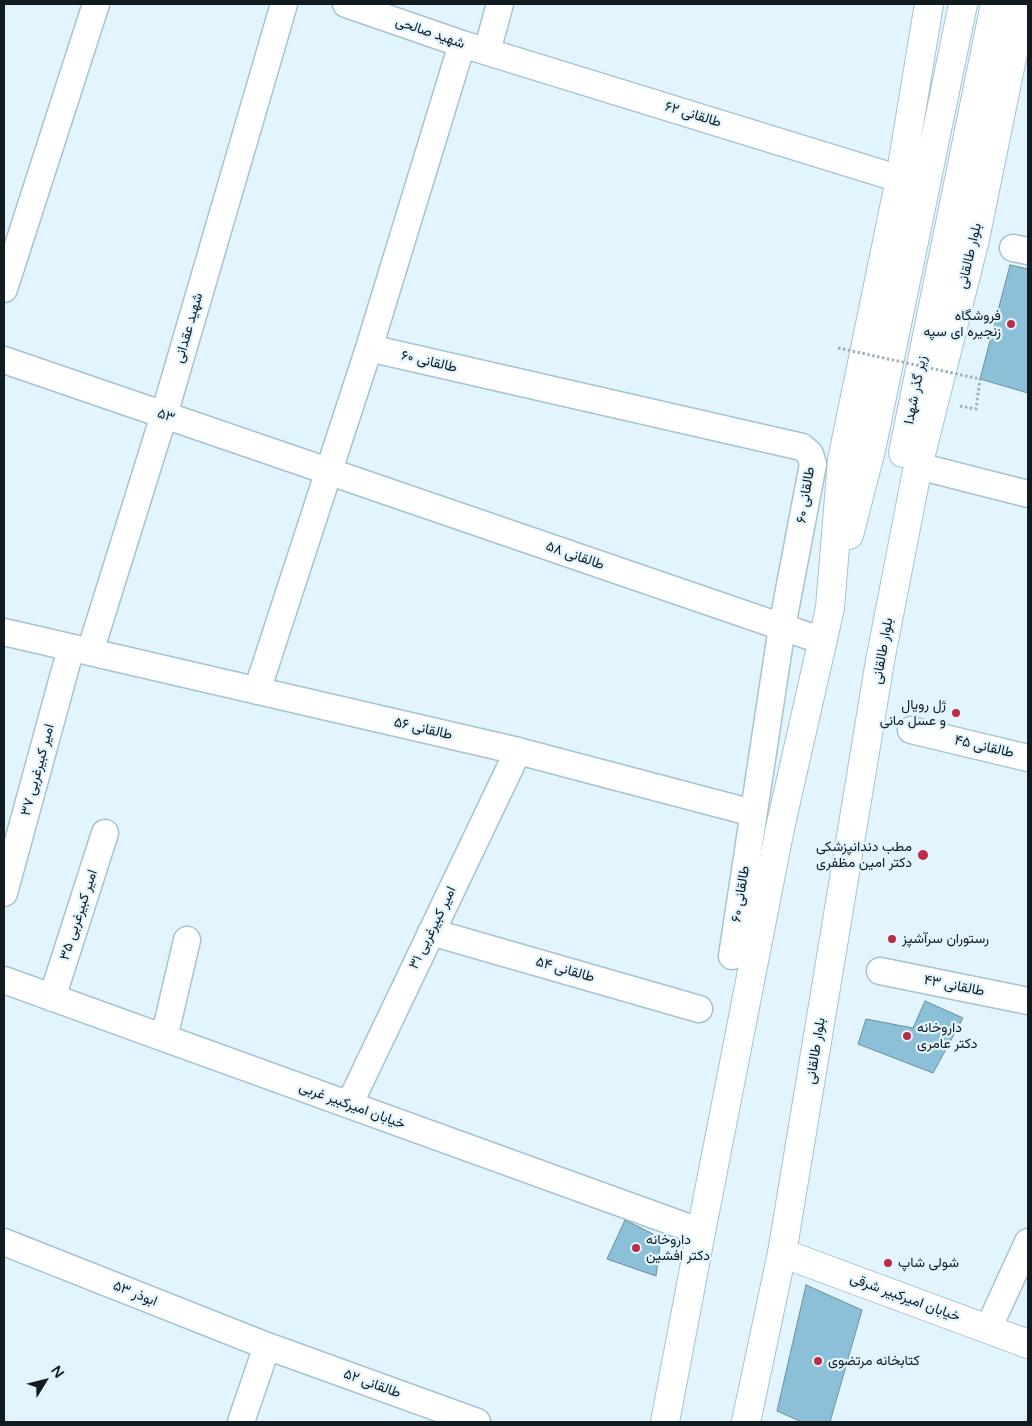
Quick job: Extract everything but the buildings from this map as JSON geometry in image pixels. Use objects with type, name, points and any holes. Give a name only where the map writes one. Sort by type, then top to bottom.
[{"type":"main road","points":[[830,608],[842,460],[900,179],[929,4]]},
{"type":"main road","points":[[665,1422],[780,828],[830,608],[871,450],[963,4]]},
{"type":"main road","name":"زیر گذر شهدا","points":[[880,661],[903,456],[995,4]]},
{"type":"main road","name":"بلوار طالقانی","points":[[746,1422],[782,1254],[880,661],[918,466],[975,239],[1024,4]]},
{"type":"main road","name":"خیابان امیرکبیر شرقی","points":[[782,1254],[1028,1344]]},
{"type":"street","points":[[4,289],[96,4]]},
{"type":"street","name":"شهید عقدانی","points":[[81,650],[164,415],[284,4]]},
{"type":"street","name":"شهید صالحی","points":[[346,4],[487,51]]},
{"type":"street","points":[[487,51],[500,4]]},
{"type":"street","points":[[257,691],[369,348],[462,44]]},
{"type":"street","name":"طالقانی ۶۲","points":[[487,51],[900,179]]},
{"type":"street","name":"طالقانی ۶۰","points":[[369,348],[802,447],[810,454],[813,464],[782,627],[732,956]]},
{"type":"street","name":"۵۳","points":[[4,360],[328,471]]},
{"type":"street","points":[[918,466],[1028,494]]},
{"type":"street","name":"طالقانی ۵۸","points":[[328,471],[823,641]]},
{"type":"street","name":"طالقانی ۵۶","points":[[4,632],[518,751],[753,813]]},
{"type":"street","name":"امیر کبیرغربی ۳۷","points":[[4,893],[81,650]]},
{"type":"street","name":"طالقانی ۴۵","points":[[911,730],[1028,758]]},
{"type":"street","name":"امیر کبیرغربی ۳۱","points":[[349,1105],[518,751]]},
{"type":"street","name":"امیر کبیرغربی ۳۵","points":[[52,998],[105,833]]},
{"type":"street","name":"طالقانی ۵۴","points":[[431,932],[700,1009]]},
{"type":"street","points":[[164,1038],[188,940]]},
{"type":"street","name":"طالقانی ۴۳","points":[[880,971],[1028,1001]]},
{"type":"street","name":"خیابان امیرکبیر غربی","points":[[4,980],[701,1232]]},
{"type":"street","name":"ابوذر ۵۳","points":[[4,1242],[267,1346]]},
{"type":"street","points":[[988,1329],[1028,1242]]},
{"type":"street","points":[[241,1422],[267,1346]]},
{"type":"street","name":"طالقانی ۵۲","points":[[267,1346],[476,1422]]},
{"type":"path","points":[[838,348],[980,379],[976,409]]},
{"type":"place","name":"فروشگاه زنجیره ای سپه","points":[[1011,324]]},
{"type":"place","name":"ژل رویال و عسل مانی","points":[[956,713]]},
{"type":"place","name":"مطب دندانپزشکی دکتر امین مظفری","points":[[923,855]]},
{"type":"place","name":"رستوران سرآشپز","points":[[892,939]]},
{"type":"place","name":"داروخانه دکتر عامری","points":[[907,1036]]},
{"type":"place","name":"داروخانه دکتر افشین","points":[[636,1248]]},
{"type":"place","name":"شولی شاپ","points":[[888,1263]]},
{"type":"place","name":"کتابخانه مرتضوی","points":[[818,1361]]}]
